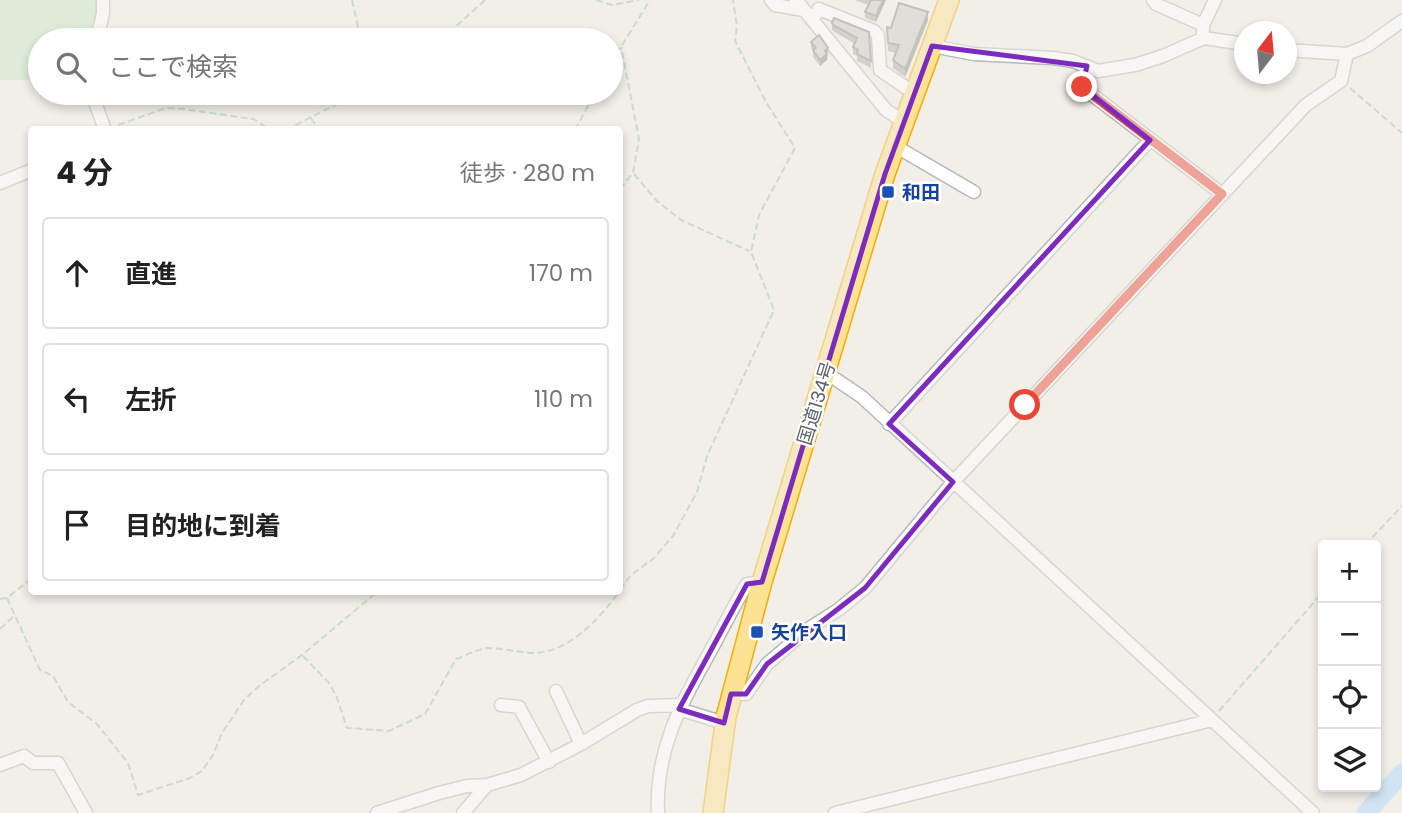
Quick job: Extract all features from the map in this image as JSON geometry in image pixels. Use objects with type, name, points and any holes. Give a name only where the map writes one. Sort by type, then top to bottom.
[{"type":"highway","name":"国道134号","points":[[713,813],[724,723],[762,582],[895,146],[949,0]]},
{"type":"street","points":[[100,28],[103,0]]},
{"type":"street","points":[[771,0],[775,5],[804,10],[819,9],[874,32],[878,35],[880,69],[914,93]]},
{"type":"street","points":[[1153,0],[1203,32],[1234,41]]},
{"type":"street","points":[[932,47],[974,54],[1053,58],[1098,71],[1122,69],[1163,56],[1203,32],[1215,0]]},
{"type":"street","points":[[804,10],[886,110],[904,122]]},
{"type":"street","points":[[1297,51],[1348,54],[1367,46],[1402,21]]},
{"type":"street","points":[[731,694],[746,694],[766,664],[808,629],[865,589],[953,482],[1222,194],[1306,105],[1341,81],[1348,54]]},
{"type":"street","points":[[1087,66],[1082,87],[1222,194]]},
{"type":"street","points":[[97,105],[109,126]]},
{"type":"street","points":[[889,424],[1150,140]]},
{"type":"street","points":[[895,146],[974,192]]},
{"type":"street","points":[[0,183],[28,172]]},
{"type":"street","points":[[825,372],[862,397],[1313,813]]},
{"type":"street","points":[[658,813],[657,787],[661,762],[680,707],[747,584],[762,582]]},
{"type":"street","points":[[556,691],[581,744]]},
{"type":"street","points":[[501,705],[519,707],[550,762]]},
{"type":"street","points":[[377,813],[439,793],[467,786],[487,785],[521,775],[550,762],[648,706],[680,707],[724,723]]},
{"type":"street","points":[[835,813],[1212,720]]},
{"type":"street","points":[[0,765],[24,756],[33,763],[58,763],[86,813]]},
{"type":"street","points":[[463,813],[487,785]]},
{"type":"path","points":[[352,0],[358,28]]},
{"type":"path","points":[[454,28],[485,0]]},
{"type":"path","points":[[596,0],[612,5],[639,0]]},
{"type":"path","points":[[623,44],[650,0]]},
{"type":"path","points":[[623,586],[631,575],[653,559],[673,536],[697,492],[707,456],[774,310],[751,252],[758,215],[795,148],[766,102],[735,41],[737,26],[733,0]]},
{"type":"path","points":[[623,57],[639,139],[633,173],[623,185]]},
{"type":"path","points":[[1341,81],[1402,133]]},
{"type":"path","points":[[293,126],[334,105]]},
{"type":"path","points":[[577,126],[589,105]]},
{"type":"path","points":[[116,126],[166,108],[184,108],[253,119],[264,126]]},
{"type":"path","points":[[310,117],[316,126]]},
{"type":"path","points":[[633,173],[657,201],[681,220],[751,252]]},
{"type":"path","points":[[1371,540],[1402,506]]},
{"type":"path","points":[[0,599],[6,598],[28,581]]},
{"type":"path","points":[[6,598],[40,670],[53,676],[68,702],[97,724],[128,763],[138,795],[190,778],[202,771],[213,755],[222,733],[244,700],[373,595]]},
{"type":"path","points":[[302,655],[329,683],[336,695],[346,728],[389,731],[425,714],[456,659],[485,648],[533,653],[551,651],[576,637],[603,613],[616,595]]},
{"type":"path","points":[[1212,720],[1318,598]]},
{"type":"path","points":[[0,629],[15,615]]},
{"type":"highlighted area","points":[[932,46],[1087,66],[1082,87],[1150,140],[889,424],[953,482],[865,588],[767,664],[746,694],[731,694],[724,723],[679,709],[747,584],[762,582],[885,174]]},
{"type":"green space","points":[[0,0],[107,0],[96,28],[28,28],[28,80],[0,80]]},
{"type":"building","points":[[871,0],[883,0],[876,16],[865,12]]},
{"type":"building","points":[[899,3],[928,12],[905,69],[893,60],[899,45],[888,43],[887,27],[891,28]]},
{"type":"building","points":[[834,18],[869,32],[871,61],[857,54],[858,50],[853,47],[857,38],[833,25]]},
{"type":"building","points":[[819,35],[828,48],[825,51],[827,54],[820,60],[811,42]]},
{"type":"waterway","points":[[1366,813],[1402,773]]},
{"type":"place","name":"和田","points":[[888,192]]},
{"type":"place","name":"矢作入口","points":[[757,632]]},
{"type":"route","points":[[1025,405],[1222,194],[1082,87]]}]
